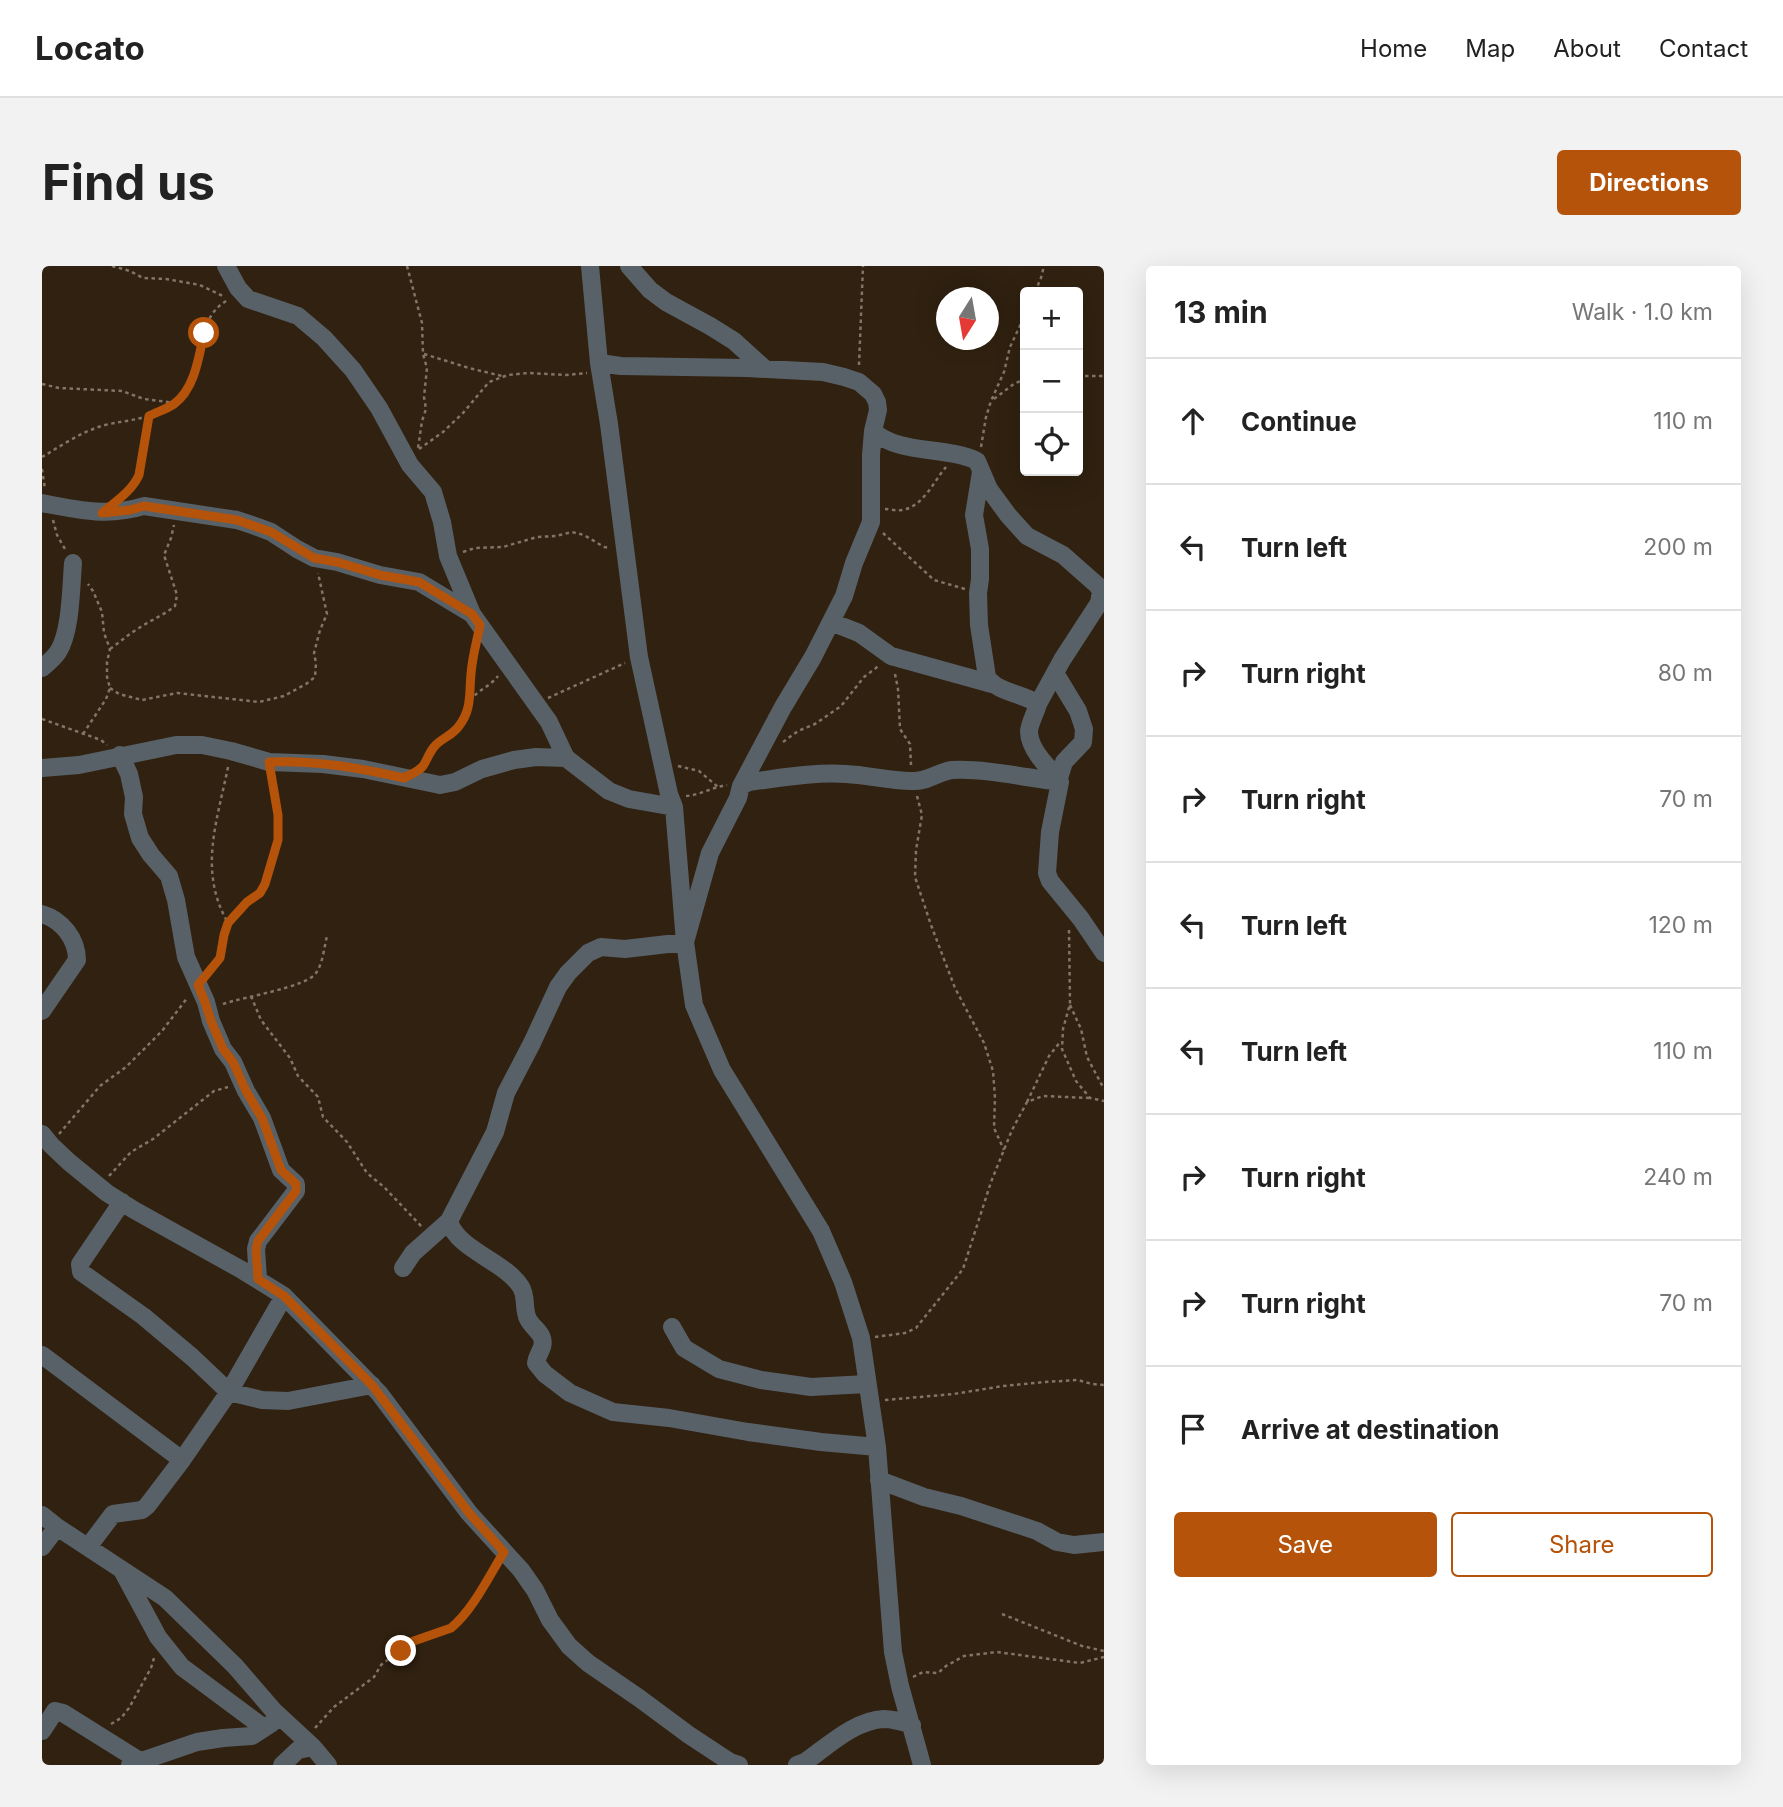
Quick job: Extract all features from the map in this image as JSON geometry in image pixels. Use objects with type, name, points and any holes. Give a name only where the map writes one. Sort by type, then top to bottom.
[{"type":"street","points":[[226,266],[248,299],[298,316],[324,338],[353,370],[379,408],[410,465],[433,492],[448,556],[476,620],[549,722],[566,758],[609,791],[629,799],[671,800]]},
{"type":"street","points":[[590,266],[600,367],[639,657],[671,800],[694,1005],[722,1070],[821,1231],[843,1282],[861,1338],[877,1447],[893,1653],[922,1765]]},
{"type":"street","points":[[629,266],[650,290],[734,341],[765,369]]},
{"type":"street","points":[[600,367],[822,372],[859,382],[873,394],[877,402],[873,431],[871,515],[844,596],[741,786],[738,798],[710,853],[685,942]]},
{"type":"street","points":[[873,431],[890,442],[977,461],[989,489],[1027,536],[1063,555],[1080,568],[1102,593],[1099,603],[1038,704],[1029,731],[1039,758],[1059,780]]},
{"type":"street","points":[[980,468],[974,515],[980,549],[979,625],[987,677],[992,684]]},
{"type":"street","points":[[42,503],[102,513],[144,506],[237,520],[271,532],[314,558],[419,582],[476,620]]},
{"type":"street","points":[[42,668],[57,655],[62,646],[67,628],[73,563]]},
{"type":"street","points":[[831,622],[859,633],[890,657],[992,684],[1038,704]]},
{"type":"street","points":[[1055,673],[1078,711],[1084,729],[1083,741],[1064,762],[1059,780],[1050,832],[1047,873],[1050,881],[1104,953]]},
{"type":"street","points":[[42,768],[79,765],[176,745],[202,746],[269,762],[363,769],[440,785],[514,760],[536,757],[566,758]]},
{"type":"street","points":[[119,755],[129,774],[134,797],[133,814],[140,838],[169,876],[186,957],[211,1021],[223,1049],[233,1062],[262,1118],[281,1170],[296,1184],[296,1191],[258,1241],[258,1279]]},
{"type":"street","points":[[741,786],[749,782],[820,774],[915,781],[929,779],[943,772],[966,770],[1059,780]]},
{"type":"street","points":[[42,914],[69,932],[77,953],[75,964],[42,1011]]},
{"type":"street","points":[[403,1268],[413,1253],[449,1221],[495,1132],[506,1093],[555,994],[568,974],[588,953],[601,947],[625,948],[685,942]]},
{"type":"street","points":[[46,1140],[99,1186],[122,1202],[284,1296],[372,1385],[469,1513],[521,1570],[550,1620],[569,1646],[588,1663],[689,1735],[739,1765]]},
{"type":"street","points":[[122,1202],[80,1264],[81,1272],[143,1316],[229,1392],[262,1400],[288,1401],[372,1385]]},
{"type":"street","points":[[449,1221],[456,1235],[509,1273],[521,1287],[528,1320],[540,1333],[542,1340],[536,1363],[545,1374],[570,1393],[613,1412],[821,1442],[877,1447]]},
{"type":"street","points":[[88,1547],[113,1514],[142,1510],[147,1506],[229,1392],[284,1296]]},
{"type":"street","points":[[671,1327],[684,1348],[719,1368],[761,1380],[868,1392]]},
{"type":"street","points":[[42,1355],[182,1460]]},
{"type":"street","points":[[879,1480],[924,1497],[1037,1531],[1057,1542],[1074,1545],[1104,1542]]},
{"type":"street","points":[[42,1515],[165,1598],[328,1765]]},
{"type":"street","points":[[42,1547],[57,1527]]},
{"type":"street","points":[[121,1569],[158,1637],[182,1667],[264,1728]]},
{"type":"street","points":[[42,1731],[55,1711],[63,1713],[138,1764],[197,1742],[252,1736],[280,1717]]},
{"type":"street","points":[[797,1765],[853,1729],[866,1724],[882,1719],[896,1720],[912,1726]]},
{"type":"street","points":[[282,1765],[309,1743]]},
{"type":"path","points":[[42,457],[93,429],[149,416],[176,403],[191,383],[206,324],[218,305],[231,299],[219,296],[200,285],[143,278],[111,266]]},
{"type":"path","points":[[407,266],[422,323],[422,354],[427,368],[424,397],[426,409],[416,452],[463,413],[489,382],[505,376],[528,373],[566,375],[600,367]]},
{"type":"path","points":[[859,382],[863,266]]},
{"type":"path","points":[[1037,287],[1044,266]]},
{"type":"path","points":[[980,468],[986,417],[1020,326]]},
{"type":"path","points":[[422,354],[505,376]]},
{"type":"path","points":[[1083,376],[1104,376]]},
{"type":"path","points":[[991,401],[1020,382]]},
{"type":"path","points":[[42,384],[59,388],[122,391],[144,399],[176,403]]},
{"type":"path","points":[[122,496],[139,475],[149,416]]},
{"type":"path","points":[[871,515],[910,508],[932,487],[956,455]]},
{"type":"path","points":[[110,649],[175,606],[177,595],[164,555],[172,538],[175,512]]},
{"type":"path","points":[[871,515],[934,580],[978,593]]},
{"type":"path","points":[[448,556],[475,548],[503,547],[572,531],[604,547],[624,547]]},
{"type":"path","points":[[110,688],[119,694],[142,700],[177,693],[258,702],[285,696],[306,684],[315,677],[314,653],[327,614],[314,558]]},
{"type":"path","points":[[404,778],[420,769],[433,747],[457,730],[463,721],[471,699],[476,620]]},
{"type":"path","points":[[536,704],[639,657]]},
{"type":"path","points":[[775,751],[798,731],[815,724],[841,706],[864,677],[890,657],[897,680],[900,729],[910,744],[911,766],[922,816],[915,877],[955,988],[984,1044],[993,1071],[994,1128],[1004,1150]]},
{"type":"path","points":[[471,699],[492,683],[508,665]]},
{"type":"path","points":[[42,719],[101,740],[119,755]]},
{"type":"path","points":[[228,923],[219,904],[211,866],[231,751]]},
{"type":"path","points":[[46,1140],[100,1086],[125,1067],[162,1031],[220,958],[228,923],[247,902],[260,893],[278,840],[278,815],[269,762]]},
{"type":"path","points":[[662,763],[699,771],[718,787]]},
{"type":"path","points":[[671,800],[718,787],[741,786]]},
{"type":"path","points":[[1069,924],[1070,1003],[1062,1049],[1076,1081],[1090,1098]]},
{"type":"path","points":[[208,1012],[225,1003],[313,978],[318,970],[327,936]]},
{"type":"path","points":[[251,996],[261,1020],[290,1058],[298,1076],[318,1097],[323,1117],[347,1142],[366,1173],[433,1235]]},
{"type":"path","points":[[1070,1003],[1081,1029],[1087,1057],[1104,1089]]},
{"type":"path","points":[[861,1338],[905,1333],[916,1328],[963,1269],[1004,1150],[1049,1056],[1062,1040]]},
{"type":"path","points":[[99,1186],[131,1152],[153,1139],[214,1091],[229,1087],[246,1091]]},
{"type":"path","points":[[1027,1102],[1044,1096],[1104,1101]]},
{"type":"path","points":[[868,1392],[954,1394],[1003,1386],[1078,1380],[1104,1385]]},
{"type":"path","points":[[309,1743],[334,1707],[374,1677],[381,1665],[411,1642],[457,1624],[504,1552]]},
{"type":"path","points":[[1002,1614],[1082,1646],[1104,1651]]},
{"type":"path","points":[[96,1733],[121,1718],[129,1708],[153,1663],[158,1637]]},
{"type":"path","points":[[900,1686],[919,1672],[938,1673],[964,1656],[997,1652],[1080,1663],[1104,1657]]},
{"type":"route","points":[[204,333],[191,383],[176,403],[149,416],[136,482],[102,513],[144,506],[237,520],[271,532],[314,558],[419,582],[472,614],[480,625],[467,712],[457,730],[433,747],[420,769],[404,778],[323,764],[269,762],[278,815],[278,840],[265,884],[260,893],[247,902],[228,923],[220,958],[198,985],[223,1049],[233,1062],[268,1131],[281,1170],[296,1184],[296,1191],[258,1241],[258,1279],[284,1296],[372,1385],[469,1513],[504,1552],[457,1624],[411,1642],[401,1651]]}]
